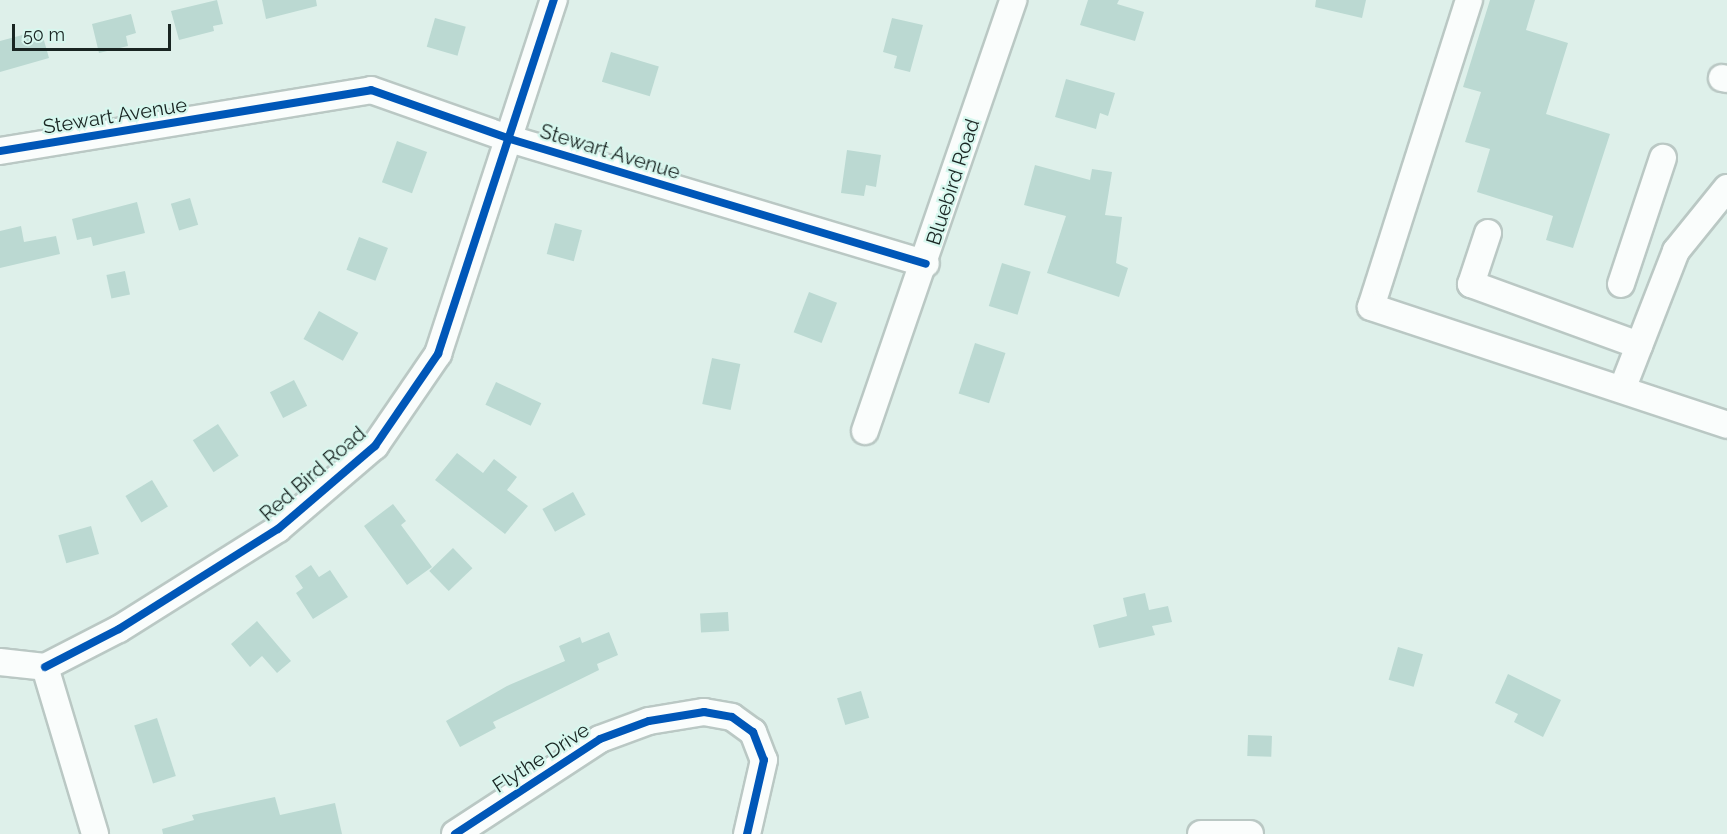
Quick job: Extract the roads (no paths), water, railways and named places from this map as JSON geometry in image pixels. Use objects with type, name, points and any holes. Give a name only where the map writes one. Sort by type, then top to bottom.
[{"type":"street","name":"Red Bird Road","points":[[45,667],[119,629],[278,529],[375,446],[438,354],[554,0]]},
{"type":"street","name":"Bluebird Road","points":[[865,431],[926,264],[1014,0]]},
{"type":"street","points":[[1469,0],[1371,307],[1623,387],[1727,425]]},
{"type":"street","name":"Stewart Avenue","points":[[0,151],[371,90],[510,139],[926,264]]},
{"type":"street","points":[[1621,284],[1640,235],[1663,158]]},
{"type":"street","points":[[1623,387],[1676,251],[1727,188]]},
{"type":"street","points":[[1488,233],[1471,284],[1639,345]]},
{"type":"street","points":[[1640,235],[1676,251]]},
{"type":"street","points":[[0,662],[45,667],[95,834]]},
{"type":"street","name":"Flythe Drive","points":[[454,834],[600,739],[649,721],[704,712],[732,717],[753,732],[764,760],[747,834]]},
{"type":"street","points":[[1201,834],[1250,834]]}]
